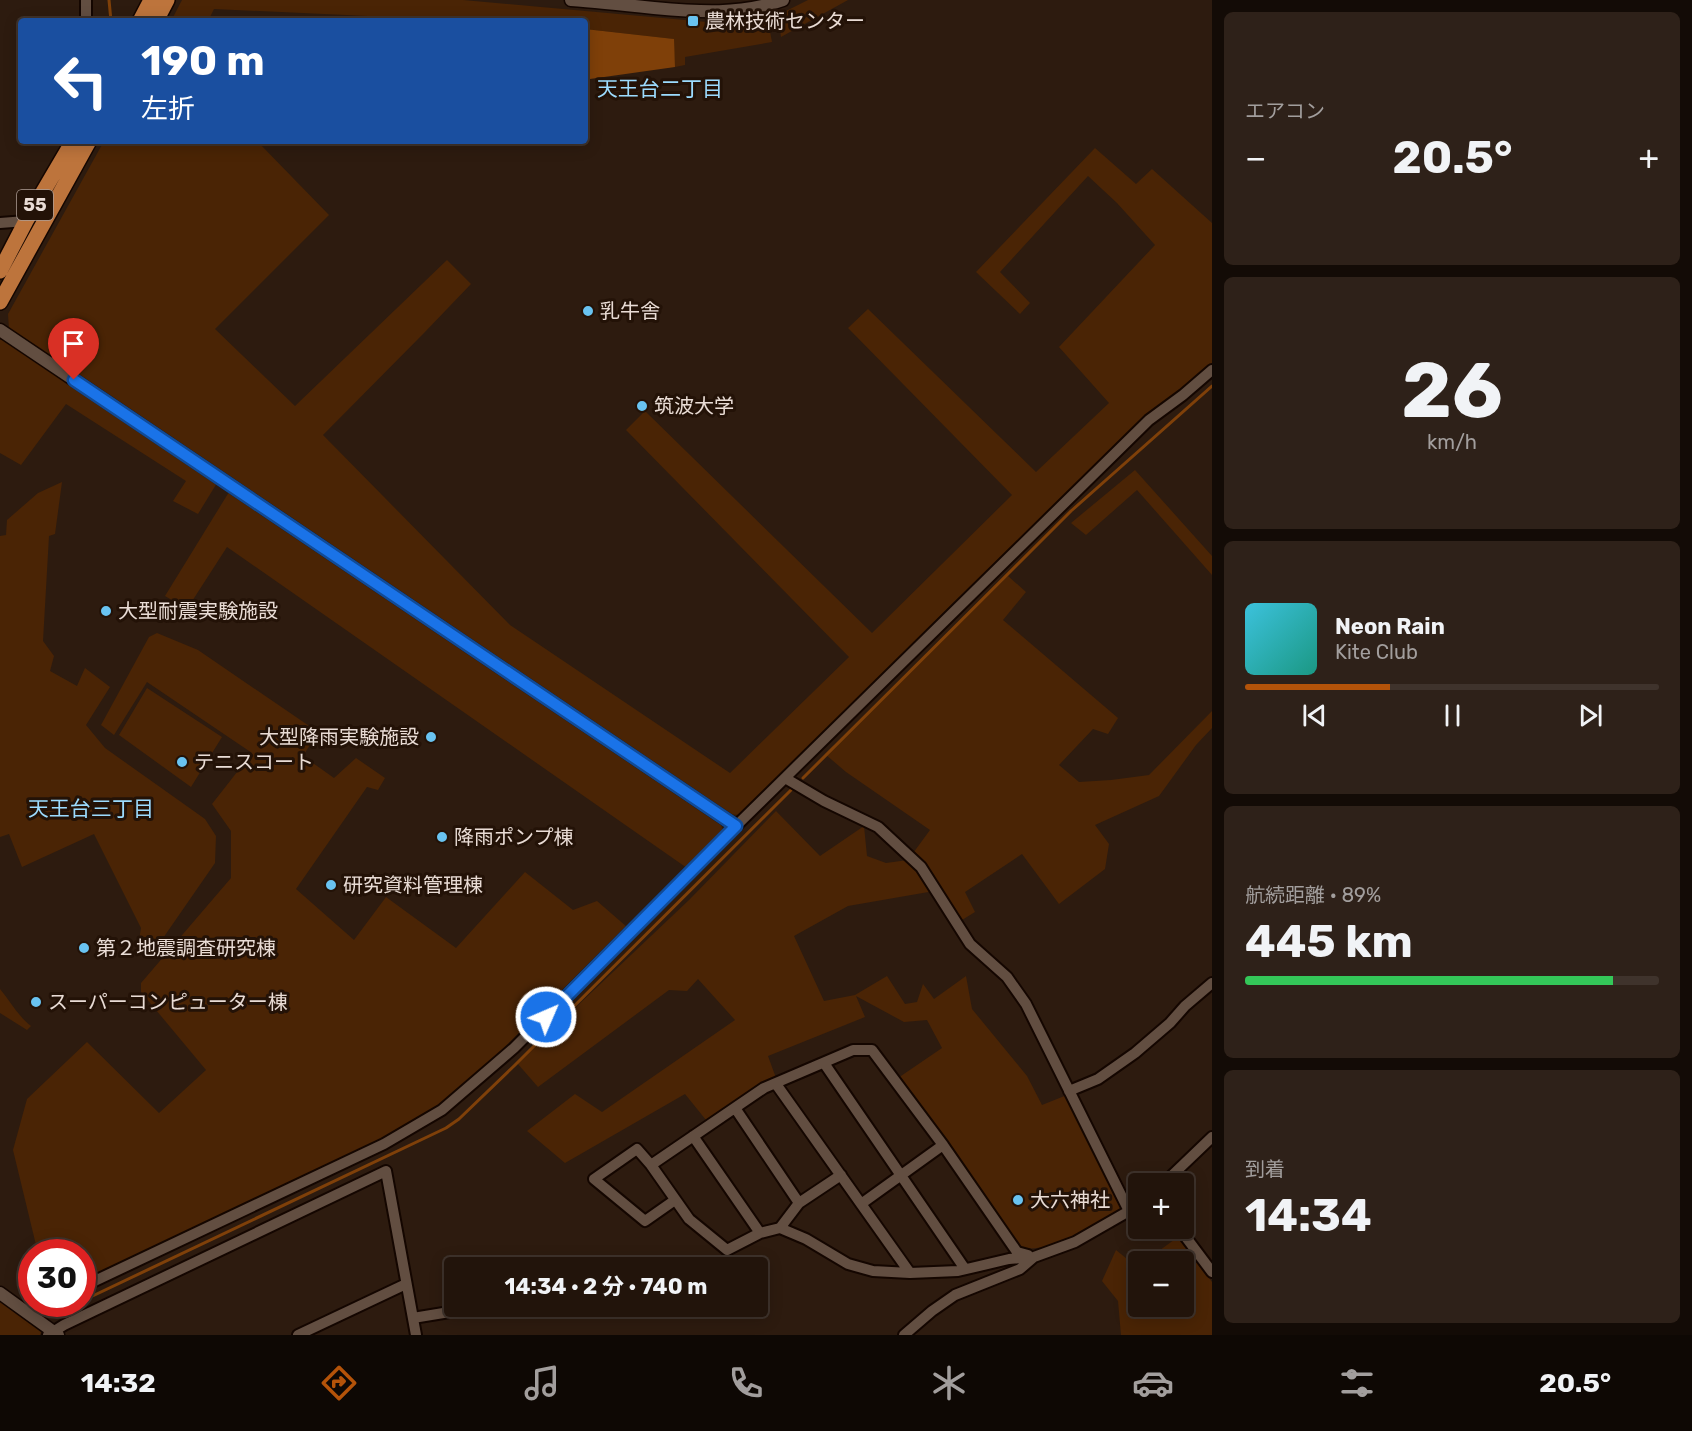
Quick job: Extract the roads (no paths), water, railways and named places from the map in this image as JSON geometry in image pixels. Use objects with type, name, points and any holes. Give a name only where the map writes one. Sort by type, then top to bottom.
[{"type":"main road","points":[[142,18],[151,0]]},
{"type":"main road","points":[[158,18],[168,0]]},
{"type":"main road","name":"55","points":[[0,271],[71,144]]},
{"type":"main road","name":"55","points":[[0,302],[87,144]]},
{"type":"street","points":[[86,0],[86,18]]},
{"type":"street","points":[[571,0],[719,12],[755,8],[783,0]]},
{"type":"street","points":[[0,224],[26,221]]},
{"type":"street","points":[[0,330],[736,826]]},
{"type":"street","points":[[96,1280],[384,1144],[442,1110],[514,1048],[785,777],[1149,420],[1212,370]]},
{"type":"street","points":[[785,777],[825,801],[878,827],[921,867],[970,944],[1007,977],[1026,1005],[1069,1091],[1128,1197]]},
{"type":"street","points":[[1069,1091],[1098,1079],[1135,1053],[1212,982]]},
{"type":"street","points":[[651,1165],[764,1088],[853,1050],[872,1050],[943,1145],[1017,1252],[1034,1257]]},
{"type":"street","points":[[824,1062],[965,1269]]},
{"type":"street","points":[[776,1084],[910,1273]]},
{"type":"street","points":[[735,1108],[799,1203]]},
{"type":"street","points":[[693,1136],[760,1233]]},
{"type":"street","points":[[1174,1173],[1212,1137]]},
{"type":"street","points":[[861,1204],[943,1145]]},
{"type":"street","points":[[675,1200],[645,1221],[594,1179],[637,1149],[651,1165],[689,1219],[727,1250],[760,1233],[780,1228],[806,1239],[848,1264],[873,1271],[910,1273],[965,1269],[1009,1259],[1034,1257],[1075,1242],[1128,1211]]},
{"type":"street","points":[[34,1317],[53,1334],[386,1171],[416,1335]]},
{"type":"street","points":[[780,1228],[799,1203],[841,1175]]},
{"type":"street","points":[[1187,1239],[1212,1272]]},
{"type":"street","points":[[904,1335],[955,1295],[1020,1269],[1034,1257]]},
{"type":"street","points":[[298,1335],[406,1284]]},
{"type":"street","points":[[0,1293],[18,1305]]},
{"type":"street","points":[[413,1318],[444,1313]]},
{"type":"waterway","points":[[109,0],[111,18]]},
{"type":"waterway","points":[[803,778],[1071,511],[1212,386]]},
{"type":"waterway","points":[[96,1294],[446,1128],[459,1119],[791,790]]},
{"type":"place","name":"農林技術センター","points":[[693,21]]},
{"type":"place","name":"乳牛舎","points":[[588,311]]},
{"type":"place","name":"筑波大学","points":[[642,406]]},
{"type":"place","name":"大型耐震実験施設","points":[[106,611]]},
{"type":"place","name":"大型降雨実験施設","points":[[431,737]]},
{"type":"place","name":"テニスコート","points":[[182,762]]},
{"type":"place","name":"降雨ポンプ棟","points":[[442,837]]},
{"type":"place","name":"研究資料管理棟","points":[[331,885]]},
{"type":"place","name":"第２地震調査研究棟","points":[[84,948]]},
{"type":"place","name":"スーパーコンピューター棟","points":[[36,1002]]},
{"type":"place","name":"大六神社","points":[[1018,1200]]},
{"type":"district","name":"天王台二丁目","points":[[660,88]]},
{"type":"district","name":"天王台三丁目","points":[[91,808]]}]
